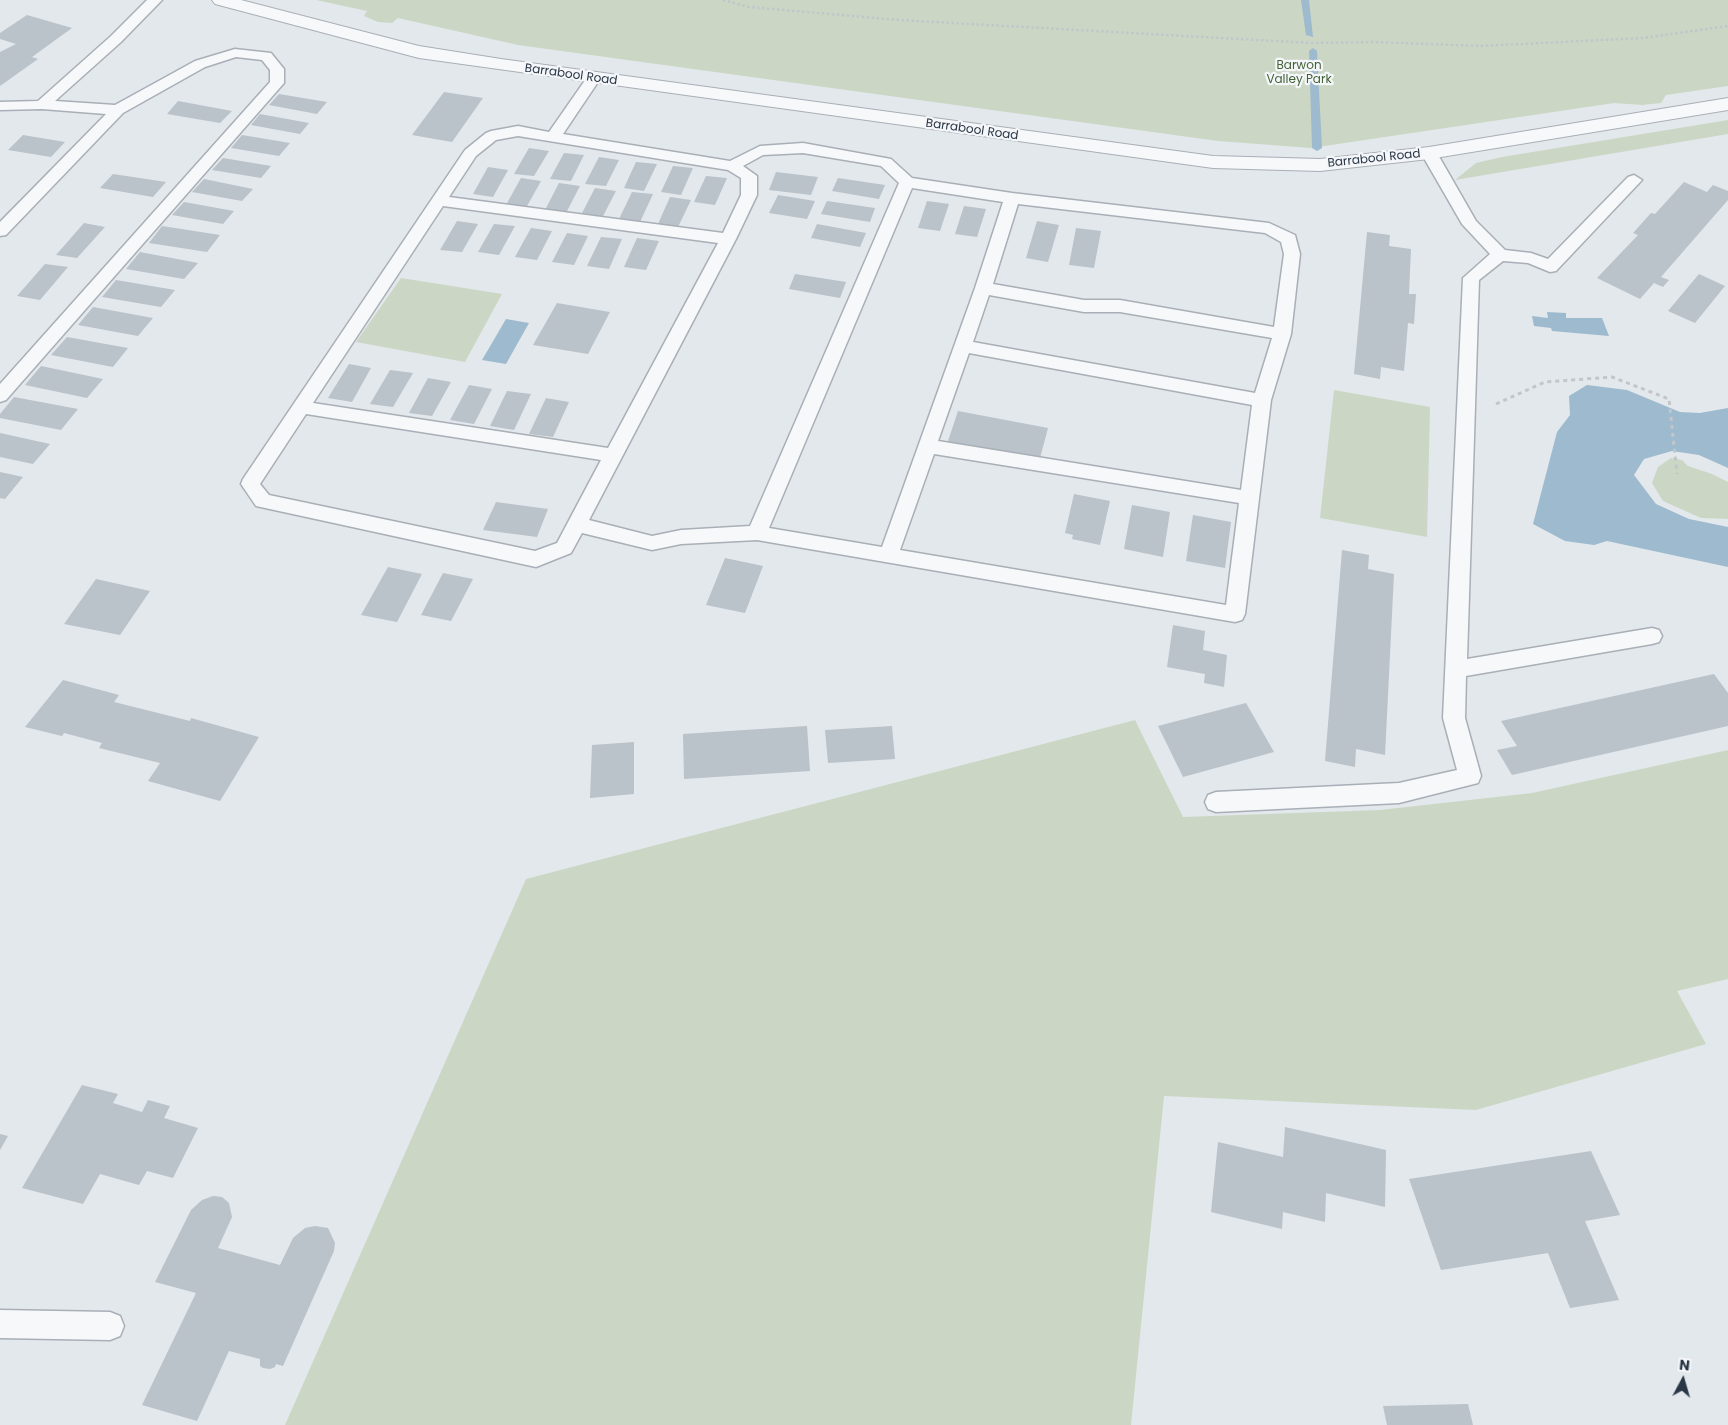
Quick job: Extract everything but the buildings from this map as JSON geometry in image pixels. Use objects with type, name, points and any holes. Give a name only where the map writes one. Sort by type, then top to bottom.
[{"type":"street","name":"Barrabool Road","points":[[221,0],[304,24],[419,52],[593,79],[1214,162],[1320,164],[1429,153],[1728,104]]},
{"type":"lane","points":[[42,105],[116,39],[155,0]]},
{"type":"lane","points":[[0,231],[118,110],[200,64],[235,53],[266,56],[277,69],[277,83],[0,396]]},
{"type":"lane","points":[[554,136],[593,79]]},
{"type":"lane","points":[[0,106],[42,105],[118,110]]},
{"type":"lane","points":[[518,131],[554,136],[732,166],[749,176],[749,195],[728,239],[564,548],[536,559],[263,501],[250,484],[470,152],[491,136],[518,131]]},
{"type":"lane","points":[[576,524],[652,543],[681,537],[757,533],[1235,614],[1262,400],[1282,334],[1292,254],[1289,239],[1269,228],[1012,198],[907,182],[886,162],[803,148],[760,150],[732,166]]},
{"type":"lane","points":[[1429,153],[1470,224],[1500,255],[1531,258],[1550,267],[1634,180]]},
{"type":"lane","points":[[757,533],[907,182]]},
{"type":"lane","points":[[888,556],[983,288],[1012,198]]},
{"type":"lane","points":[[439,200],[728,239]]},
{"type":"lane","points":[[1216,802],[1399,793],[1470,776],[1454,718],[1471,278],[1500,255]]},
{"type":"lane","points":[[983,288],[1084,306],[1120,306],[1282,334]]},
{"type":"lane","points":[[961,346],[1262,400]]},
{"type":"lane","points":[[301,407],[613,455]]},
{"type":"lane","points":[[927,446],[1250,498]]},
{"type":"lane","points":[[1457,669],[1652,636]]},
{"type":"lane","points":[[0,1324],[110,1326]]},
{"type":"path","points":[[723,0],[749,6],[899,20],[1310,43],[1374,42],[1480,46],[1643,38],[1728,26]]},
{"type":"path","points":[[1466,409],[1500,403],[1545,382],[1612,377],[1669,399],[1677,474]]},
{"type":"green space","name":"Barwon Valley Park","points":[[316,0],[1728,0],[1728,86],[1666,95],[1661,103],[1642,105],[1614,103],[1311,148],[1218,141],[518,45],[398,18],[392,23],[378,22],[364,16],[367,11]]},
{"type":"green space","points":[[1728,120],[1728,134],[1455,180],[1476,163],[1502,157]]},
{"type":"green space","points":[[401,278],[502,294],[465,362],[356,342]]},
{"type":"green space","points":[[1334,390],[1430,407],[1427,537],[1320,518]]},
{"type":"green space","points":[[1671,458],[1682,460],[1688,466],[1728,482],[1728,519],[1701,518],[1663,501],[1652,483],[1658,467]]},
{"type":"green space","points":[[1135,720],[1183,817],[1380,810],[1532,793],[1728,750],[1728,979],[1677,991],[1706,1044],[1476,1110],[1164,1096],[1131,1425],[285,1425],[526,879]]},
{"type":"water","points":[[1547,312],[1566,313],[1566,318],[1602,318],[1609,336],[1552,331],[1551,328],[1534,326],[1532,316],[1548,318]]},
{"type":"water","points":[[506,319],[529,323],[506,364],[482,360]]},
{"type":"water","points":[[1587,385],[1627,390],[1680,412],[1700,413],[1728,408],[1728,468],[1699,455],[1672,451],[1644,459],[1634,475],[1656,504],[1689,519],[1728,527],[1728,567],[1607,541],[1594,545],[1565,541],[1533,524],[1557,432],[1570,415],[1569,396]]},
{"type":"waterway","points":[[1305,0],[1310,35]]},
{"type":"waterway","points":[[1313,51],[1317,148]]}]
